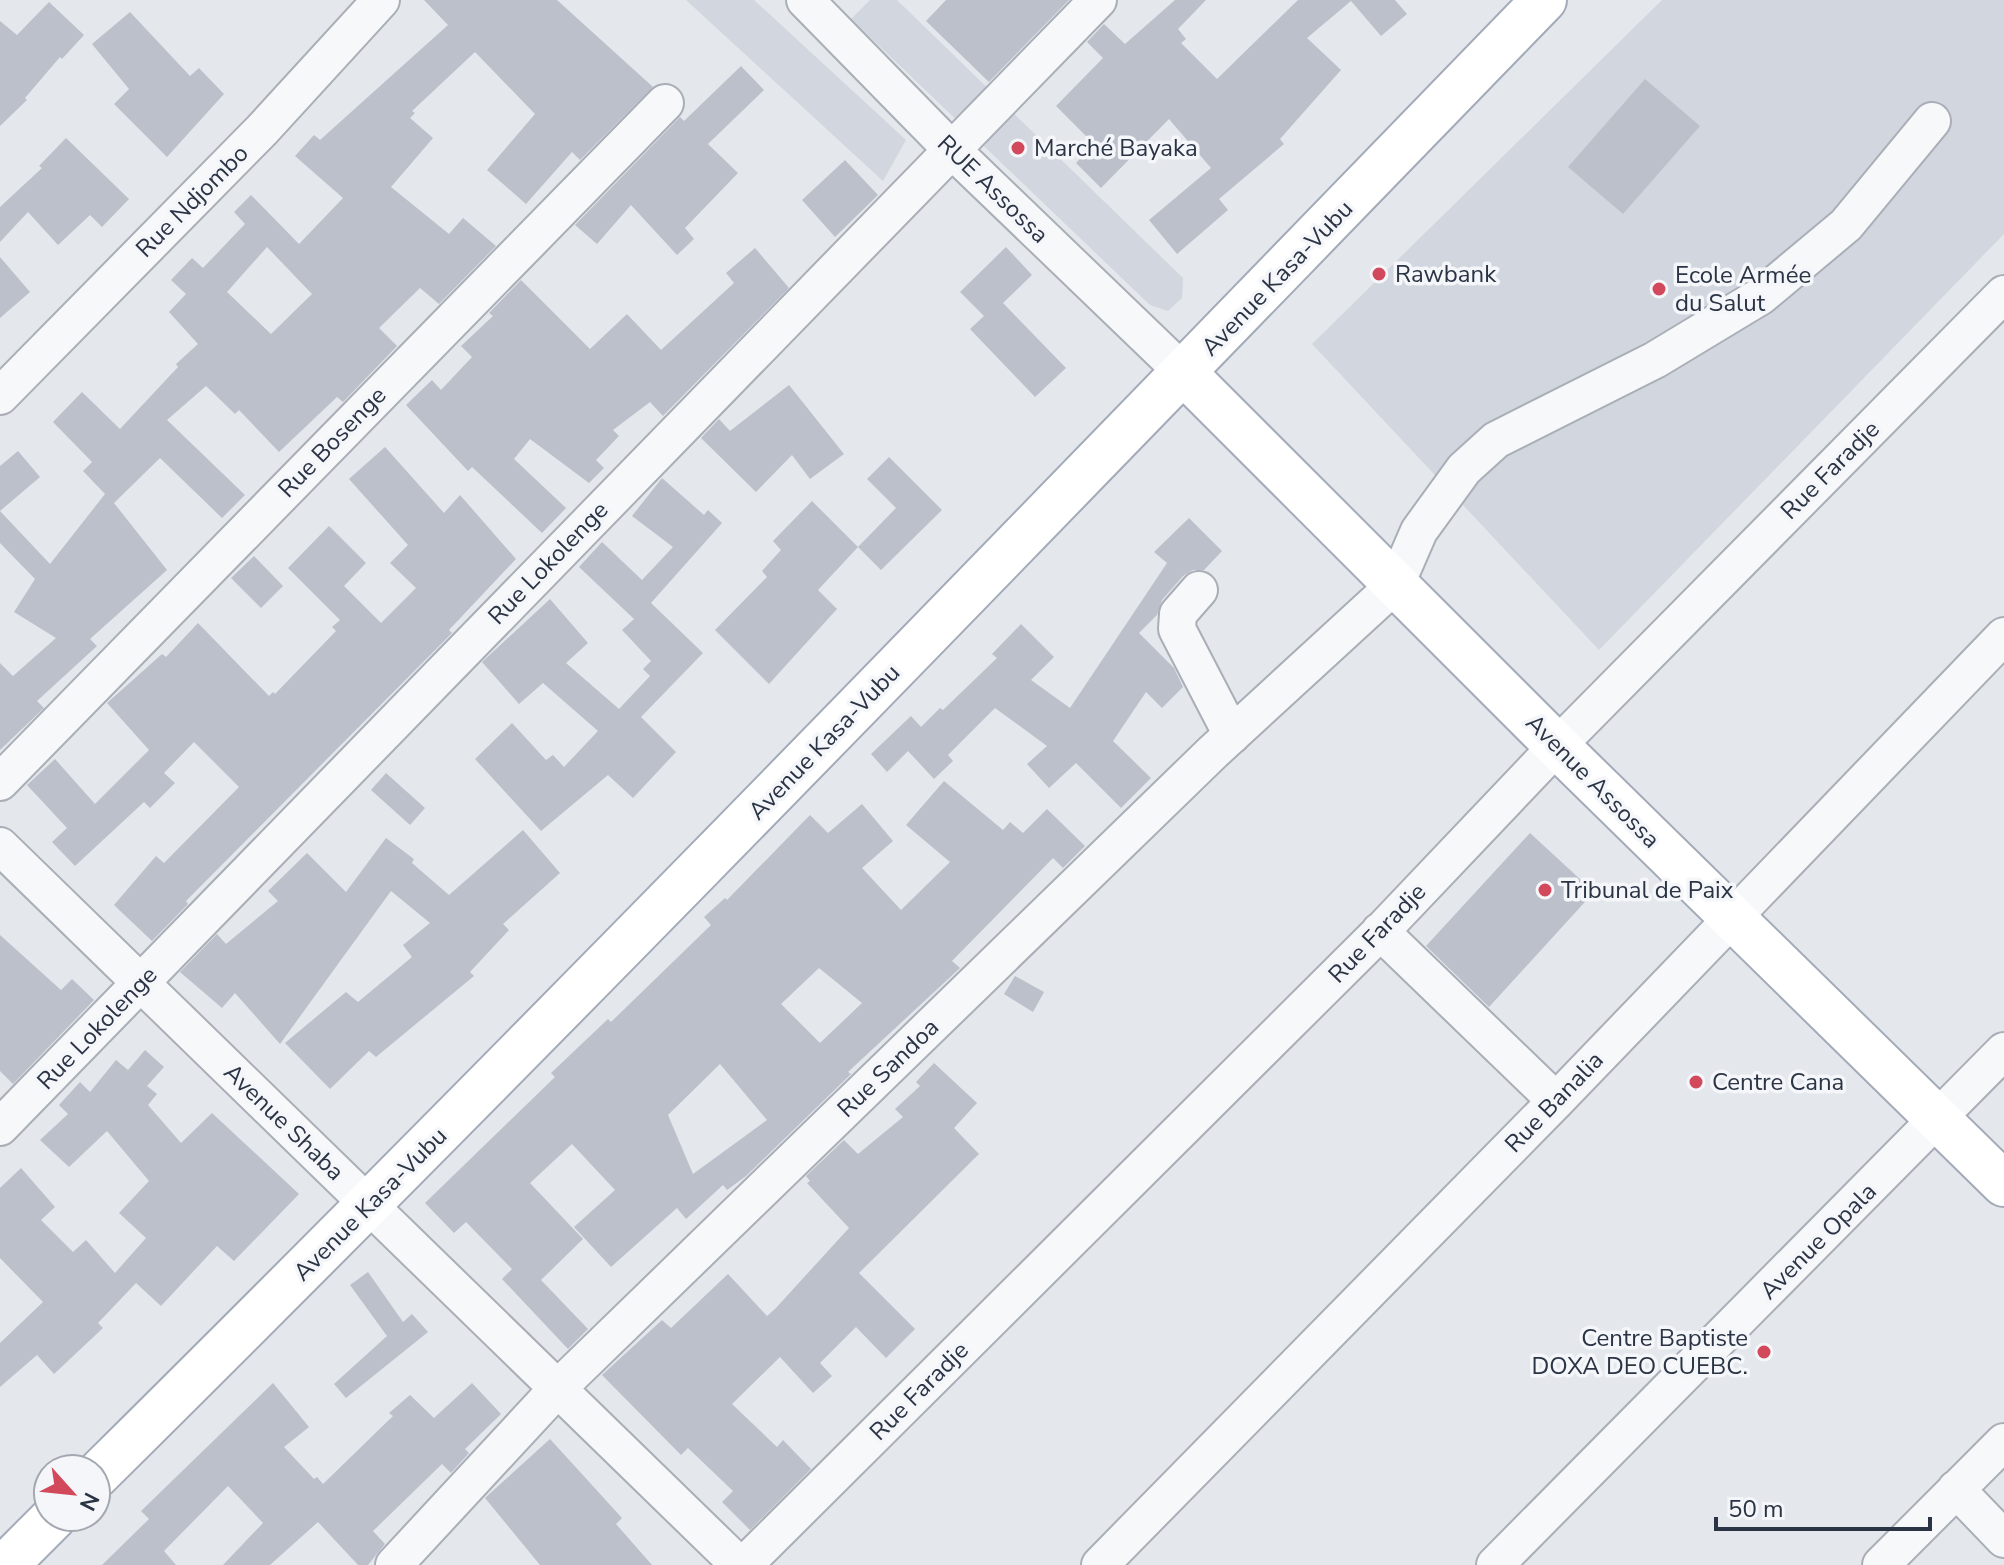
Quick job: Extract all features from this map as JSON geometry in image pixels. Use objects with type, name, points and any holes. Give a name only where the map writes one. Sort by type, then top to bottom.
[{"type":"main road","name":"Avenue Kasa-Vubu","points":[[112,1460],[370,1204],[1185,374],[1544,0]]},
{"type":"main road","name":"Avenue Assossa","points":[[1185,374],[1557,746],[2004,1184]]},
{"type":"main road","points":[[6,1565],[38,1533]]},
{"type":"street","name":"RUE Assossa","points":[[805,0],[950,148],[1185,374]]},
{"type":"street","name":"Rue Lokolenge","points":[[0,1127],[950,148],[1098,0]]},
{"type":"street","name":"Rue Ndjombo","points":[[0,396],[262,130],[381,2]]},
{"type":"street","name":"Rue Bosenge","points":[[0,782],[665,103]]},
{"type":"street","points":[[1396,584],[1419,531],[1464,469],[1496,440],[1655,360],[1761,296],[1846,225],[1932,121]]},
{"type":"street","name":"Rue Faradje","points":[[742,1565],[1380,931],[1557,746],[2004,294]]},
{"type":"street","name":"Rue Sandoa","points":[[394,1565],[559,1387],[1232,735],[1396,584]]},
{"type":"street","points":[[1199,590],[1178,614],[1177,629],[1232,735]]},
{"type":"street","name":"Rue Banalia","points":[[1100,1565],[1556,1101],[2004,636]]},
{"type":"street","name":"Avenue Shaba","points":[[0,846],[742,1565]]},
{"type":"street","points":[[1380,931],[1556,1101]]},
{"type":"street","name":"Avenue Opala","points":[[1495,1565],[2004,1051]]},
{"type":"street","points":[[1881,1565],[2004,1442]]},
{"type":"street","points":[[1956,1489],[2004,1539]]},
{"type":"shaded area","points":[[686,0],[754,0],[906,140],[883,181]]},
{"type":"shaded area","name":"Marché Bayaka","points":[[870,0],[897,0],[1183,278],[1182,298],[1168,311],[1150,305],[851,19]]},
{"type":"shaded area","name":"Ecole Armée du Salut","points":[[1662,0],[2004,0],[2004,234],[1599,650],[1312,344]]},
{"type":"building","points":[[424,0],[557,0],[653,87],[580,160],[572,152],[526,204],[487,170],[535,114],[475,52],[412,111],[415,113],[410,118],[433,138],[391,187],[449,234],[463,218],[496,246],[439,304],[420,288],[379,328],[397,346],[343,402],[337,397],[279,452],[239,410],[235,414],[206,386],[167,420],[245,495],[222,518],[160,458],[114,503],[167,570],[90,639],[97,646],[37,701],[44,708],[0,750],[0,663],[13,676],[56,638],[14,612],[35,579],[0,543],[0,511],[50,564],[105,494],[83,471],[92,462],[53,422],[82,392],[120,429],[178,367],[176,364],[198,344],[169,312],[186,294],[171,280],[192,258],[203,268],[245,224],[234,212],[251,195],[299,244],[343,198],[295,156],[314,135],[320,140],[448,25]],"holes":[[[267,247],[312,294],[271,334],[227,292]]]},
{"type":"building","points":[[946,0],[1069,0],[989,82],[926,21]]},
{"type":"building","points":[[1175,0],[1206,0],[1178,29],[1186,39],[1181,43],[1217,79],[1298,0],[1395,0],[1407,14],[1381,36],[1351,1],[1307,38],[1341,70],[1280,139],[1284,144],[1219,199],[1228,210],[1177,254],[1149,220],[1211,168],[1169,119],[1101,188],[1076,163],[1094,144],[1056,106],[1103,58],[1087,42],[1104,24],[1125,44]]},
{"type":"building","points":[[49,2],[84,35],[62,59],[60,57],[25,98],[27,100],[0,126],[0,21],[17,35]]},
{"type":"building","points":[[130,12],[190,76],[199,68],[224,94],[167,157],[114,104],[129,89],[92,44]]},
{"type":"building","points":[[741,66],[764,90],[708,144],[738,173],[685,228],[694,239],[677,255],[631,205],[597,244],[575,225],[680,117],[684,121]]},
{"type":"building","points":[[1645,79],[1700,126],[1623,214],[1568,167]]},
{"type":"building","points":[[66,138],[129,199],[102,227],[90,215],[58,245],[28,212],[0,242],[0,207],[42,168],[39,166]]},
{"type":"building","points":[[845,160],[878,195],[835,237],[802,200]]},
{"type":"building","points":[[1006,247],[1032,275],[1003,303],[1066,368],[1035,397],[970,329],[984,316],[960,292]]},
{"type":"building","points":[[755,248],[789,288],[663,416],[650,402],[613,430],[619,436],[596,460],[604,468],[589,483],[530,439],[514,459],[566,508],[542,533],[472,467],[468,471],[406,405],[432,380],[441,390],[472,357],[461,346],[493,316],[489,313],[521,280],[590,349],[627,314],[661,350],[734,283],[726,273]]},
{"type":"building","points":[[0,257],[30,292],[0,318]]},
{"type":"building","points":[[789,385],[844,454],[810,479],[792,455],[756,492],[701,438],[719,419],[730,431]]},
{"type":"building","points":[[385,447],[444,513],[460,495],[516,559],[449,630],[452,633],[186,901],[188,904],[152,941],[114,905],[156,856],[164,863],[239,787],[194,742],[164,773],[175,783],[150,808],[144,802],[75,866],[52,842],[67,828],[27,785],[55,759],[95,804],[149,750],[107,703],[162,654],[166,657],[198,623],[269,696],[273,692],[275,694],[336,631],[332,627],[340,620],[288,568],[329,526],[366,563],[344,586],[381,623],[416,588],[390,563],[408,545],[349,479]]},
{"type":"building","points":[[18,451],[40,477],[0,511],[0,466]]},
{"type":"building","points":[[889,457],[942,510],[881,570],[858,547],[896,508],[867,479]]},
{"type":"building","points":[[662,478],[704,515],[708,510],[722,523],[651,603],[703,653],[641,717],[676,752],[633,798],[608,775],[541,831],[475,759],[512,723],[546,760],[553,755],[564,767],[598,731],[543,683],[519,704],[482,662],[550,599],[588,643],[566,663],[619,709],[650,676],[643,669],[651,661],[622,630],[634,619],[579,567],[602,542],[642,580],[673,547],[632,516]]},
{"type":"building","points":[[812,501],[858,547],[818,590],[837,609],[769,684],[715,630],[767,577],[762,571],[781,550],[773,541]]},
{"type":"building","points":[[1189,518],[1222,551],[1204,570],[1193,570],[1183,576],[1162,600],[1157,615],[1139,633],[1174,668],[1183,687],[1162,708],[1146,692],[1113,741],[1151,778],[1121,808],[1076,763],[1049,788],[1027,764],[1047,746],[995,708],[948,755],[953,761],[934,779],[908,751],[887,772],[871,754],[911,716],[921,727],[940,708],[943,710],[997,658],[992,654],[1021,624],[1054,657],[1031,680],[1070,708],[1167,563],[1154,552]]},
{"type":"building","points":[[254,556],[283,586],[261,608],[231,578]]},
{"type":"building","points":[[386,773],[425,808],[410,825],[371,790]]},
{"type":"building","points":[[944,781],[1003,830],[1010,822],[1023,833],[1047,809],[1085,846],[1063,868],[1053,858],[952,961],[960,968],[848,1072],[851,1074],[746,1176],[727,1190],[723,1185],[686,1219],[677,1208],[611,1267],[574,1227],[615,1190],[572,1144],[530,1183],[583,1239],[541,1280],[588,1329],[568,1349],[502,1279],[512,1269],[466,1222],[454,1233],[425,1203],[555,1077],[551,1073],[608,1019],[611,1022],[711,925],[704,917],[725,898],[727,900],[810,815],[828,833],[862,804],[893,841],[862,868],[901,910],[950,862],[906,825]],"holes":[[[819,968],[862,1003],[820,1043],[781,1004]],[[720,1064],[767,1120],[693,1174],[668,1115]]]},
{"type":"building","points":[[523,830],[560,873],[503,924],[509,930],[470,972],[474,976],[376,1057],[369,1051],[330,1089],[285,1043],[346,992],[358,1002],[412,957],[403,945],[430,923],[391,891],[280,1044],[235,993],[222,1008],[180,972],[217,934],[226,944],[278,901],[268,891],[307,853],[346,892],[386,838],[414,859],[412,863],[449,895]]},
{"type":"building","points":[[1530,833],[1594,892],[1489,1007],[1426,946]]},
{"type":"building","points":[[0,935],[61,990],[72,979],[94,1000],[13,1084],[0,1071]]},
{"type":"building","points":[[1015,976],[1044,992],[1033,1012],[1004,994]]},
{"type":"building","points":[[145,1050],[164,1067],[147,1086],[157,1094],[148,1105],[181,1143],[212,1113],[299,1194],[234,1261],[217,1246],[161,1306],[136,1283],[98,1323],[103,1328],[54,1374],[37,1355],[0,1387],[0,1343],[43,1302],[0,1258],[0,1188],[21,1168],[55,1207],[41,1220],[73,1252],[86,1240],[115,1273],[146,1238],[119,1213],[149,1181],[107,1131],[69,1167],[40,1140],[68,1114],[59,1105],[80,1082],[90,1092],[116,1060],[128,1070]]},
{"type":"building","points":[[934,1063],[977,1103],[954,1128],[979,1154],[859,1273],[915,1329],[886,1358],[856,1327],[820,1363],[832,1376],[813,1393],[780,1357],[732,1404],[777,1447],[783,1440],[811,1469],[750,1530],[722,1502],[733,1491],[688,1448],[681,1455],[602,1375],[662,1320],[671,1328],[728,1274],[767,1316],[775,1309],[849,1228],[807,1183],[810,1181],[806,1176],[844,1140],[858,1154],[903,1117],[895,1109],[920,1086],[916,1082]]},
{"type":"building","points":[[368,1272],[403,1322],[412,1314],[428,1332],[346,1398],[334,1384],[387,1336],[350,1285]]},
{"type":"building","points":[[273,1383],[309,1427],[284,1447],[314,1479],[317,1477],[323,1484],[393,1416],[389,1413],[410,1395],[434,1418],[472,1383],[501,1414],[465,1449],[469,1453],[451,1473],[442,1464],[373,1531],[385,1544],[368,1565],[358,1565],[318,1522],[270,1565],[223,1565],[263,1523],[228,1486],[164,1551],[176,1565],[102,1565],[149,1519],[141,1511]]},
{"type":"building","points":[[550,1439],[622,1518],[616,1524],[652,1565],[540,1565],[485,1498]]},
{"type":"place","name":"Marché Bayaka","points":[[1018,148]]},
{"type":"place","name":"Rawbank","points":[[1379,274]]},
{"type":"place","name":"Ecole Armée du Salut","points":[[1659,289]]},
{"type":"place","name":"Tribunal de Paix","points":[[1545,890]]},
{"type":"place","name":"Centre Cana","points":[[1696,1082]]},
{"type":"place","name":"Centre Baptiste DOXA DEO CUEBC.","points":[[1764,1352]]}]
